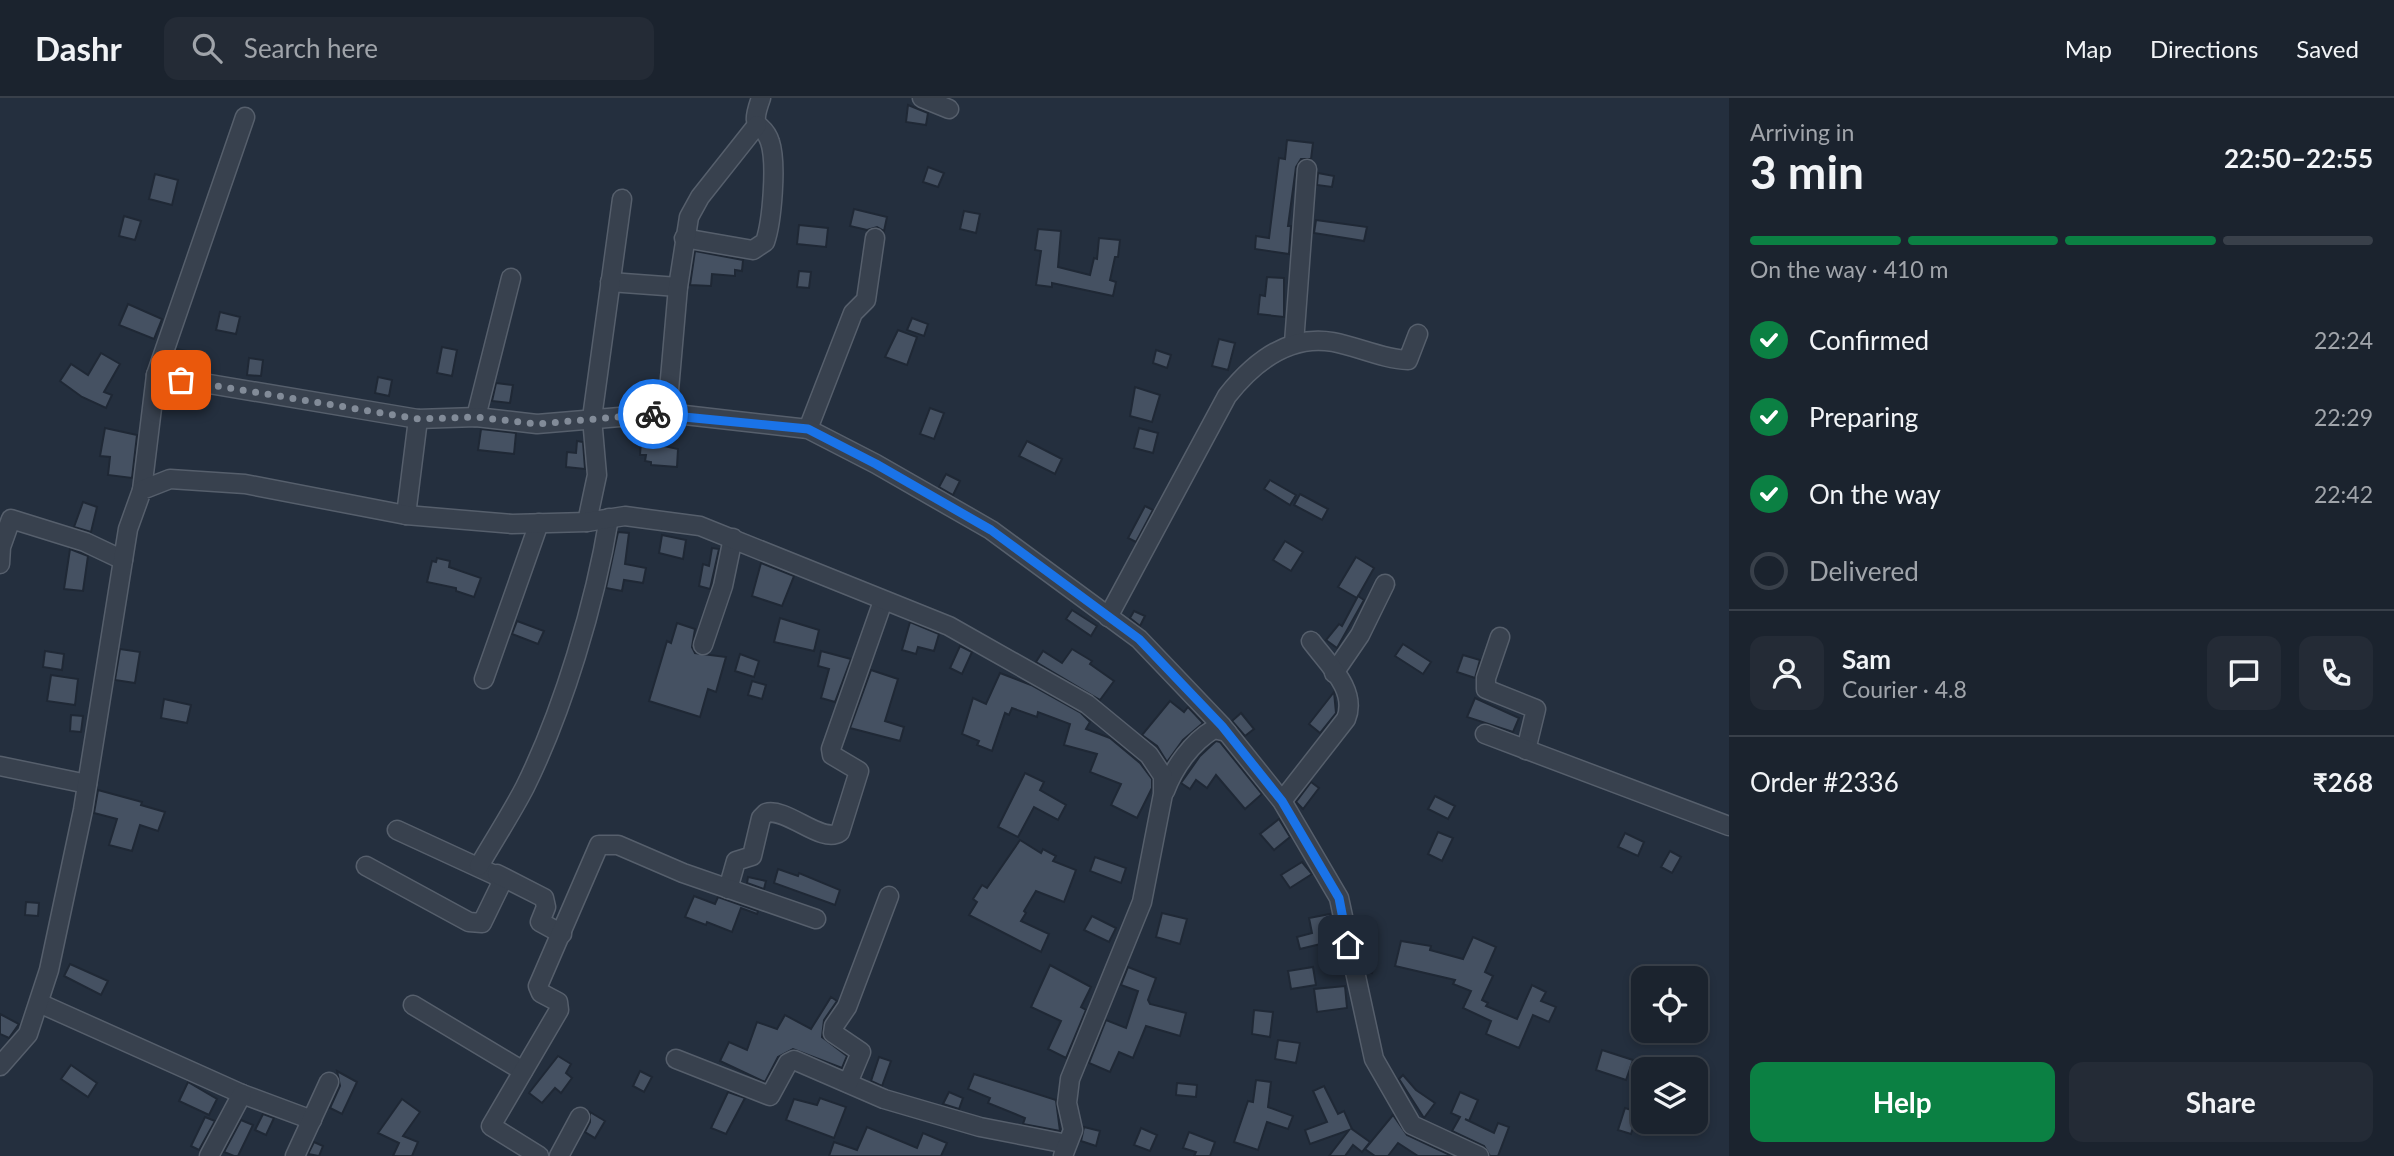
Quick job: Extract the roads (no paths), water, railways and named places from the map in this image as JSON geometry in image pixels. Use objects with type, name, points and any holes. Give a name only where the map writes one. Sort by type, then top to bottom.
[{"type":"street","points":[[684,238],[753,250],[763,246],[768,232],[771,146],[770,139],[757,125],[755,114],[761,98]]},
{"type":"street","points":[[922,98],[949,109]]},
{"type":"street","points":[[0,1066],[28,1034],[49,970],[87,784],[122,559],[128,529],[142,490],[156,375],[246,117]]},
{"type":"street","points":[[667,413],[684,238],[700,197],[757,125]]},
{"type":"street","points":[[1294,343],[1307,169]]},
{"type":"street","points":[[587,523],[597,475],[592,418],[622,199]]},
{"type":"street","points":[[808,429],[853,313],[866,300],[875,238]]},
{"type":"street","points":[[476,417],[511,278]]},
{"type":"street","points":[[610,282],[678,286]]},
{"type":"street","points":[[1108,617],[1227,396],[1246,372],[1269,355],[1294,343],[1332,342],[1408,360],[1418,334]]},
{"type":"street","points":[[156,375],[418,419],[476,417],[537,424],[667,413],[808,429],[876,464],[991,530],[1139,639],[1227,732],[1282,801],[1339,898],[1374,1059],[1412,1125],[1479,1156]]},
{"type":"street","points":[[406,516],[418,419]]},
{"type":"street","points":[[142,490],[170,479],[245,484],[406,516],[539,523],[587,523],[625,516],[700,526],[949,626],[1087,704],[1149,755],[1163,776],[1163,794],[1142,902],[1070,1079],[1068,1103],[1073,1130],[1065,1150],[884,1100],[794,1060],[788,1063],[770,1096],[676,1059]]},
{"type":"street","points":[[0,564],[5,519],[85,542],[122,559]]},
{"type":"street","points":[[479,866],[524,788],[552,723],[600,577],[609,519]]},
{"type":"street","points":[[484,679],[539,523]]},
{"type":"street","points":[[703,645],[723,586],[733,538]]},
{"type":"street","points":[[1334,673],[1360,635],[1385,584]]},
{"type":"street","points":[[728,889],[736,861],[748,858],[753,853],[761,818],[766,813],[776,813],[827,834],[835,835],[843,826],[859,771],[832,755],[831,749],[883,601]]},
{"type":"street","points":[[1500,637],[1486,678],[1486,689],[1536,709],[1525,750]]},
{"type":"street","points":[[1282,801],[1346,719],[1350,708],[1348,694],[1311,641]]},
{"type":"street","points":[[1163,794],[1172,772],[1205,734],[1214,729],[1227,732]]},
{"type":"street","points":[[1485,734],[1729,826]]},
{"type":"street","points":[[0,766],[87,784]]},
{"type":"street","points":[[397,830],[544,898],[546,906],[540,922],[562,934]]},
{"type":"street","points":[[539,1156],[491,1126],[560,1007],[538,986],[599,845],[618,845],[728,889],[816,919]]},
{"type":"street","points":[[366,866],[479,925],[500,886],[496,874]]},
{"type":"street","points":[[848,1083],[861,1052],[837,1038],[833,1033],[834,1026],[847,1007],[889,896]]},
{"type":"street","points":[[38,1003],[242,1094],[312,1120]]},
{"type":"street","points":[[413,1005],[523,1071]]},
{"type":"street","points":[[295,1156],[329,1082]]},
{"type":"street","points":[[209,1156],[242,1094]]},
{"type":"street","points":[[559,1156],[580,1116]]}]
